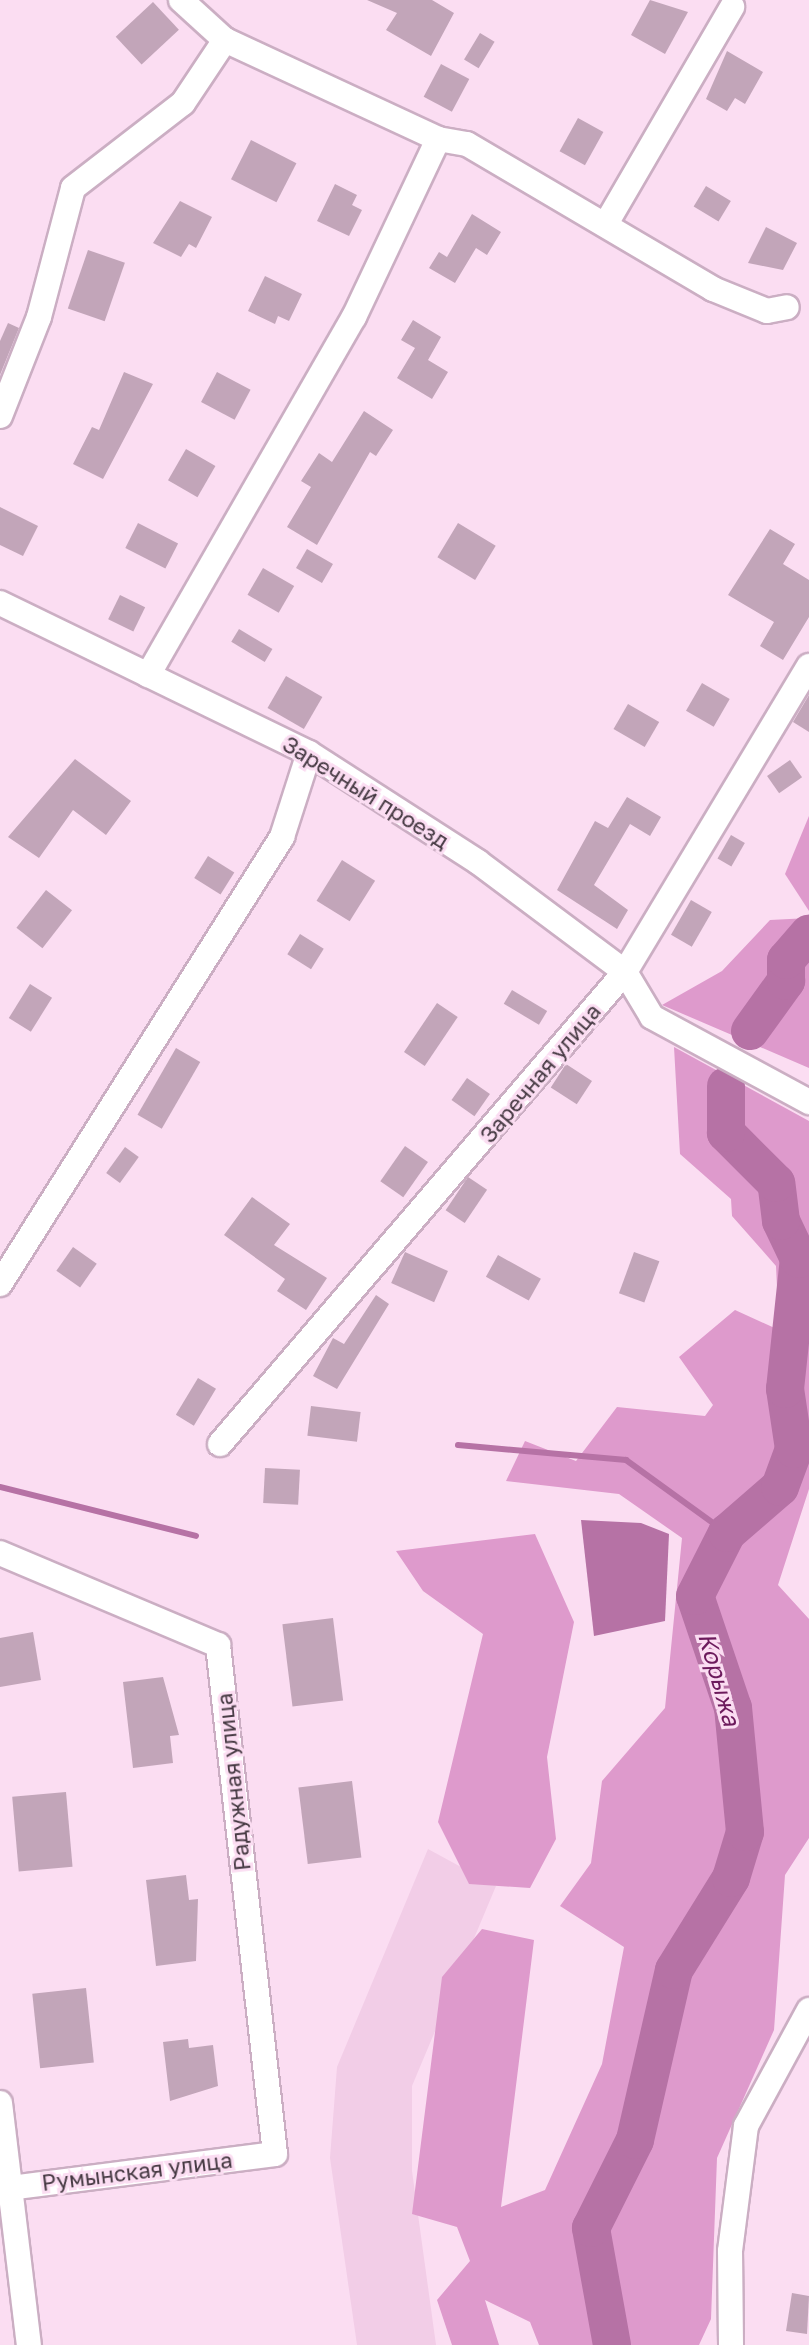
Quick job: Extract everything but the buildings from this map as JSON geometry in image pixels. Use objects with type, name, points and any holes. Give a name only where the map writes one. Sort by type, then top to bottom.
[{"type":"street","points":[[181,0],[225,40],[438,139],[467,144],[607,222],[713,289],[767,311],[787,307]]},
{"type":"street","points":[[607,222],[732,7]]},
{"type":"street","points":[[0,416],[39,317],[73,188],[183,103],[225,40]]},
{"type":"street","points":[[148,675],[354,317],[438,139]]},
{"type":"street","name":"Заречный проезд","points":[[0,603],[309,753],[478,862],[625,972]]},
{"type":"street","name":"Заречная улица","points":[[220,1444],[625,972],[809,666]]},
{"type":"street","points":[[0,1284],[282,837],[309,753]]},
{"type":"street","points":[[625,972],[652,1017],[807,1098]]},
{"type":"street","name":"Радужная улица","points":[[0,1553],[218,1645],[275,2154]]},
{"type":"street","points":[[731,2345],[730,2251],[746,2126],[809,2010]]},
{"type":"street","points":[[0,2103],[5,2188],[29,2345]]},
{"type":"street","name":"Румынская улица","points":[[5,2188],[275,2154]]},
{"type":"shaded area","points":[[809,816],[809,911],[785,874]]},
{"type":"shaded area","points":[[809,918],[809,1068],[662,1005],[722,971],[770,920]]},
{"type":"shaded area","points":[[674,1047],[809,1121],[809,1489],[778,1585],[809,1619],[809,1838],[785,1875],[774,2030],[717,2158],[711,2319],[699,2345],[539,2345],[530,2322],[485,2300],[499,2345],[452,2345],[437,2300],[470,2261],[457,2227],[412,2214],[442,1977],[482,1929],[534,1940],[501,2207],[545,2190],[602,2064],[624,1947],[560,1906],[591,1863],[602,1781],[665,1708],[682,1538],[619,1494],[506,1481],[525,1441],[576,1461],[617,1407],[705,1416],[713,1405],[679,1357],[735,1310],[779,1330],[776,1266],[732,1216],[731,1199],[680,1154]]},
{"type":"shaded area","points":[[581,1520],[641,1523],[669,1534],[665,1621],[594,1636]]},
{"type":"shaded area","points":[[535,1534],[574,1622],[547,1757],[556,1839],[530,1888],[469,1884],[438,1822],[483,1634],[423,1591],[396,1551]]},
{"type":"shaded area","points":[[428,1849],[496,1886],[412,2086],[412,2171],[436,2345],[357,2345],[330,2158],[337,2067]]},
{"type":"waterway","name":"Корыжа","points":[[750,1031],[786,981],[786,960],[809,934]]},
{"type":"waterway","name":"Корыжа","points":[[612,2345],[591,2228],[635,2140],[674,1970],[731,1878],[745,1832],[733,1708],[695,1596],[727,1533],[780,1487],[794,1449],[785,1389],[799,1259],[781,1221],[776,1183],[726,1133],[726,1086]]},
{"type":"waterway","points":[[458,1445],[626,1460],[727,1533]]},
{"type":"waterway","points":[[0,1487],[196,1536]]}]
